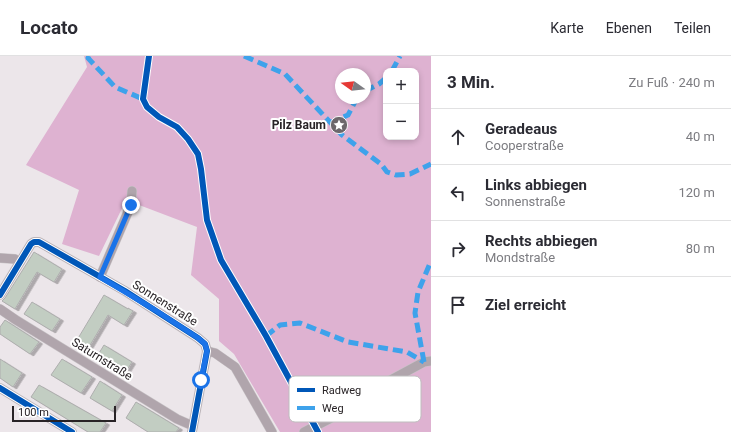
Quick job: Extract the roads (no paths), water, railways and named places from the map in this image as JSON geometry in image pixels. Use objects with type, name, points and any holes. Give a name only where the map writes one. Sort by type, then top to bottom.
[{"type":"street","points":[[100,277],[131,205],[132,191]]},
{"type":"street","name":"Sonnenstraße","points":[[0,295],[31,244],[34,242],[39,242],[100,277],[198,338],[205,344],[207,351]]},
{"type":"street","points":[[0,258],[15,259],[20,262]]},
{"type":"street","name":"Saturnstraße","points":[[0,309],[193,429]]},
{"type":"street","points":[[193,429],[207,351],[215,353],[235,367],[272,432]]},
{"type":"street","points":[[398,376],[424,362],[431,361]]},
{"type":"street","points":[[0,388],[72,432]]},
{"type":"street","points":[[304,432],[323,422]]},
{"type":"place","name":"Pilz Baum","points":[[339,125]]}]
